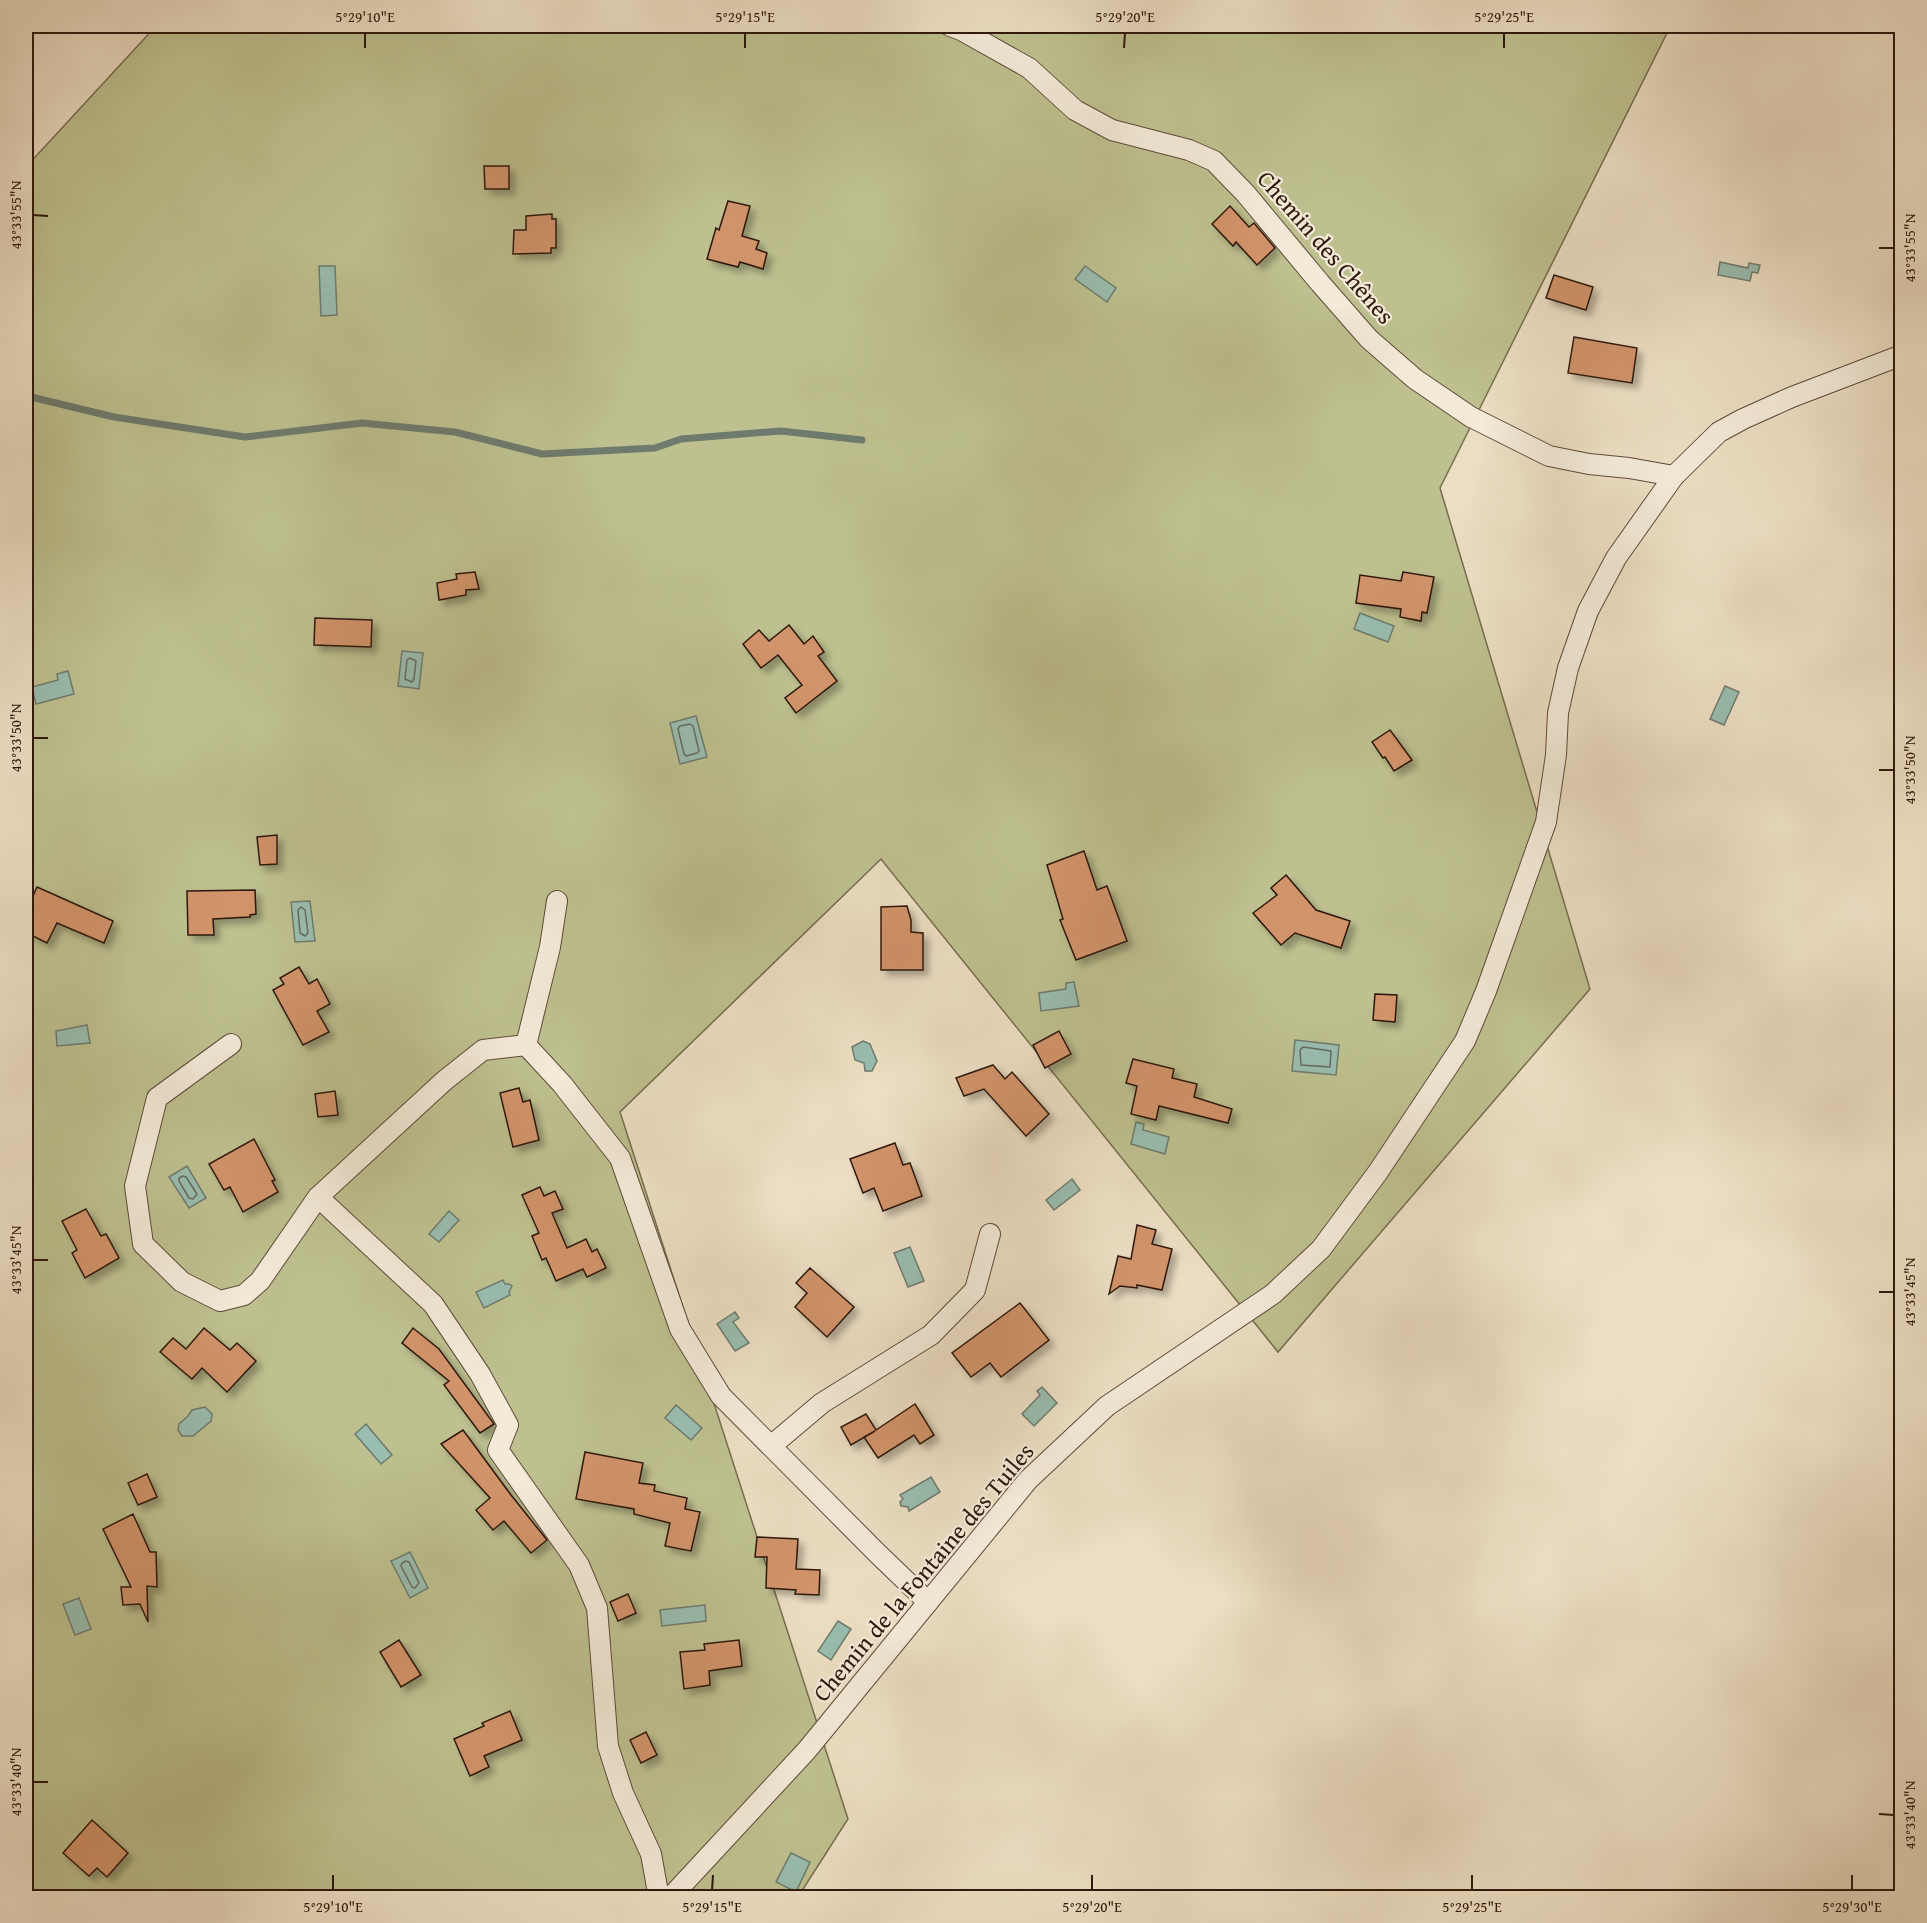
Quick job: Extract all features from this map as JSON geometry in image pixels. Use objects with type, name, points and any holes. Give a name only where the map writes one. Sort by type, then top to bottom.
[{"type":"street","name":"Chemin des Chênes","points":[[950,26],[1029,68],[1075,110],[1112,130],[1174,146],[1214,161],[1246,194],[1369,339],[1416,379],[1471,417],[1550,456],[1674,476]]},
{"type":"street","name":"Chemin de la Fontaine des Tuiles","points":[[670,1898],[807,1750],[1029,1480],[1107,1406],[1273,1294],[1321,1248],[1378,1172],[1465,1041],[1486,991],[1546,822],[1556,755],[1558,713],[1568,668],[1588,611],[1616,558],[1674,476],[1719,432],[1792,397],[1902,355]]},
{"type":"street","points":[[526,1046],[550,947],[556,901]]},
{"type":"street","points":[[231,1044],[157,1098],[135,1186],[143,1244],[182,1282],[220,1301],[244,1295],[260,1281],[318,1197],[444,1081],[483,1050],[526,1046]]},
{"type":"street","points":[[526,1046],[562,1084],[620,1158],[680,1329],[721,1396],[928,1602]]},
{"type":"street","points":[[318,1197],[433,1304],[480,1374],[508,1425],[498,1450],[579,1564],[597,1608],[608,1746],[623,1793],[651,1854],[659,1898]]},
{"type":"street","points":[[771,1446],[822,1403],[931,1335],[975,1290],[990,1234]]},
{"type":"green space","points":[[156,26],[1668,26],[1668,31],[1440,488],[1590,989],[1278,1352],[881,859],[620,1112],[848,1819],[798,1897],[26,1897],[26,167]]},
{"type":"water","points":[[1720,262],[1748,268],[1749,263],[1760,265],[1758,273],[1752,272],[1750,281],[1718,275]]},
{"type":"water","points":[[319,266],[335,266],[337,315],[321,316]]},
{"type":"water","points":[[1085,266],[1116,288],[1107,302],[1075,279]]},
{"type":"water","points":[[1360,613],[1394,626],[1388,642],[1354,629]]},
{"type":"water","points":[[402,651],[423,653],[419,689],[398,686]]},
{"type":"water","points":[[68,671],[74,694],[36,704],[32,687],[58,680],[57,674]]},
{"type":"water","points":[[1725,686],[1739,692],[1724,725],[1710,719]]},
{"type":"water","points":[[696,716],[707,757],[680,764],[670,723]]},
{"type":"water","points":[[310,901],[315,941],[295,942],[291,902]]},
{"type":"water","points":[[1074,982],[1079,1006],[1041,1011],[1039,993],[1066,989],[1066,983]]},
{"type":"water","points":[[87,1025],[90,1043],[57,1046],[56,1031]]},
{"type":"water","points":[[1295,1040],[1339,1045],[1336,1075],[1292,1071]]},
{"type":"water","points":[[863,1041],[870,1044],[877,1061],[872,1071],[865,1071],[864,1063],[855,1060],[852,1047]]},
{"type":"water","points":[[1136,1122],[1144,1124],[1143,1130],[1169,1137],[1165,1154],[1131,1144]]},
{"type":"water","points":[[187,1166],[206,1198],[189,1208],[169,1177]]},
{"type":"water","points":[[1072,1179],[1080,1190],[1054,1210],[1046,1200]]},
{"type":"water","points":[[449,1211],[459,1220],[439,1242],[429,1234]]},
{"type":"water","points":[[910,1247],[924,1281],[908,1287],[894,1253]]},
{"type":"water","points":[[503,1280],[505,1284],[512,1286],[510,1295],[484,1308],[476,1292]]},
{"type":"water","points":[[735,1312],[739,1318],[733,1322],[749,1343],[735,1351],[717,1324]]},
{"type":"water","points":[[1042,1387],[1057,1403],[1034,1426],[1022,1414],[1040,1395],[1037,1391]]},
{"type":"water","points":[[676,1405],[702,1428],[691,1440],[665,1418]]},
{"type":"water","points":[[205,1407],[212,1414],[211,1421],[193,1436],[182,1436],[178,1430],[179,1424],[192,1410]]},
{"type":"water","points":[[366,1424],[392,1455],[381,1464],[355,1434]]},
{"type":"water","points":[[931,1477],[940,1492],[909,1511],[908,1507],[901,1506],[900,1502],[903,1499],[900,1495]]},
{"type":"water","points":[[410,1552],[428,1588],[410,1598],[391,1561]]},
{"type":"water","points":[[79,1598],[91,1629],[75,1635],[63,1604]]},
{"type":"water","points":[[705,1605],[706,1621],[662,1626],[660,1610]]},
{"type":"water","points":[[838,1621],[851,1629],[831,1660],[818,1651]]},
{"type":"water","points":[[791,1853],[810,1862],[796,1892],[776,1882]]},
{"type":"building","points":[[484,166],[509,166],[509,189],[485,189]]},
{"type":"building","points":[[728,201],[750,206],[742,236],[759,241],[756,249],[767,253],[763,269],[740,262],[738,267],[707,259],[716,228],[719,230]]},
{"type":"building","points":[[1230,206],[1249,227],[1254,223],[1275,248],[1257,265],[1236,242],[1233,246],[1212,224]]},
{"type":"building","points":[[552,214],[552,219],[556,219],[556,248],[551,248],[551,253],[513,254],[514,230],[526,230],[526,216]]},
{"type":"building","points":[[1554,275],[1593,287],[1586,310],[1546,298]]},
{"type":"building","points":[[1574,337],[1637,348],[1632,383],[1568,373]]},
{"type":"building","points":[[475,572],[479,589],[466,590],[466,595],[439,600],[437,583],[457,579],[456,574]]},
{"type":"building","points":[[1403,572],[1434,577],[1427,613],[1422,612],[1421,621],[1400,617],[1401,609],[1356,603],[1360,575],[1401,581]]},
{"type":"building","points":[[315,618],[372,620],[371,647],[314,645]]},
{"type":"building","points":[[789,625],[804,644],[813,636],[824,652],[818,656],[837,681],[796,713],[785,698],[802,685],[778,655],[761,668],[743,644],[759,630],[769,641]]},
{"type":"building","points":[[1390,730],[1412,760],[1394,771],[1372,742]]},
{"type":"building","points":[[277,835],[277,864],[260,865],[257,837]]},
{"type":"building","points":[[1084,851],[1097,890],[1107,886],[1127,941],[1076,960],[1060,920],[1063,919],[1047,865]]},
{"type":"building","points":[[1286,875],[1316,910],[1350,921],[1341,948],[1295,933],[1281,945],[1253,913],[1277,895],[1271,888]]},
{"type":"building","points":[[37,887],[113,921],[104,943],[57,923],[47,943],[27,933],[31,923],[26,920],[26,912]]},
{"type":"building","points":[[255,890],[256,914],[250,917],[213,919],[214,935],[188,935],[187,891]]},
{"type":"building","points":[[907,906],[911,920],[911,932],[923,933],[923,970],[881,970],[881,907]]},
{"type":"building","points":[[299,967],[309,984],[317,979],[330,1004],[317,1011],[329,1032],[303,1045],[273,990],[284,984],[280,978]]},
{"type":"building","points":[[1375,994],[1397,995],[1395,1022],[1373,1020]]},
{"type":"building","points":[[1059,1031],[1071,1054],[1045,1068],[1033,1045]]},
{"type":"building","points":[[1133,1059],[1174,1069],[1172,1078],[1197,1084],[1194,1097],[1232,1109],[1228,1123],[1159,1106],[1156,1120],[1131,1114],[1137,1086],[1126,1083]]},
{"type":"building","points":[[993,1065],[1005,1079],[1012,1072],[1049,1114],[1026,1136],[984,1089],[964,1096],[956,1078]]},
{"type":"building","points":[[519,1088],[523,1102],[530,1100],[539,1140],[513,1147],[500,1093]]},
{"type":"building","points":[[335,1091],[338,1115],[318,1117],[315,1094]]},
{"type":"building","points":[[254,1139],[275,1180],[272,1181],[278,1192],[243,1212],[230,1187],[224,1190],[209,1164]]},
{"type":"building","points":[[895,1143],[903,1165],[910,1163],[922,1196],[883,1211],[874,1188],[863,1193],[850,1159]]},
{"type":"building","points":[[540,1187],[544,1196],[555,1191],[563,1209],[552,1213],[567,1248],[586,1239],[592,1252],[597,1249],[606,1268],[587,1277],[583,1269],[556,1281],[546,1258],[542,1260],[532,1236],[539,1233],[522,1195]]},
{"type":"building","points":[[86,1209],[101,1236],[106,1234],[119,1258],[85,1278],[72,1253],[77,1250],[62,1221]]},
{"type":"building","points":[[1137,1225],[1156,1230],[1152,1244],[1172,1249],[1162,1290],[1137,1285],[1137,1288],[1120,1286],[1109,1294],[1118,1256],[1131,1259]]},
{"type":"building","points":[[810,1268],[854,1307],[827,1337],[795,1307],[807,1293],[796,1283]]},
{"type":"building","points":[[1020,1303],[1049,1340],[1001,1377],[990,1363],[971,1377],[952,1353]]},
{"type":"building","points":[[204,1328],[230,1350],[237,1343],[256,1361],[227,1392],[202,1368],[192,1379],[160,1352],[173,1338],[186,1349]]},
{"type":"building","points":[[413,1328],[439,1349],[494,1424],[480,1433],[444,1385],[449,1381],[402,1343]]},
{"type":"building","points":[[915,1404],[934,1435],[920,1444],[914,1435],[878,1458],[864,1437],[851,1445],[841,1427],[866,1414],[876,1430]]},
{"type":"building","points":[[463,1430],[547,1540],[531,1553],[504,1521],[493,1530],[476,1510],[490,1498],[441,1444]]},
{"type":"building","points":[[585,1452],[643,1463],[639,1483],[655,1485],[654,1491],[687,1498],[685,1509],[700,1512],[691,1551],[665,1546],[670,1523],[634,1514],[634,1509],[576,1499]]},
{"type":"building","points":[[147,1474],[157,1497],[138,1505],[128,1483]]},
{"type":"building","points":[[133,1514],[150,1552],[156,1552],[157,1587],[147,1586],[148,1622],[140,1604],[123,1605],[121,1587],[131,1587],[103,1529]]},
{"type":"building","points":[[757,1537],[798,1539],[796,1569],[820,1570],[819,1595],[795,1594],[796,1590],[766,1588],[767,1557],[755,1557]]},
{"type":"building","points":[[628,1594],[636,1613],[618,1621],[610,1602]]},
{"type":"building","points":[[399,1640],[421,1675],[401,1687],[380,1652]]},
{"type":"building","points":[[739,1640],[742,1666],[709,1671],[710,1685],[684,1689],[680,1652],[705,1650],[704,1644]]},
{"type":"building","points":[[510,1711],[522,1740],[484,1756],[489,1767],[470,1776],[454,1739]]},
{"type":"building","points":[[646,1732],[657,1755],[641,1763],[630,1740]]},
{"type":"building","points":[[92,1820],[128,1853],[107,1877],[97,1868],[89,1876],[63,1853]]},
{"type":"waterway","points":[[26,399],[31,397],[114,417],[245,437],[362,423],[455,432],[542,454],[655,448],[681,439],[781,431],[862,440]]}]
